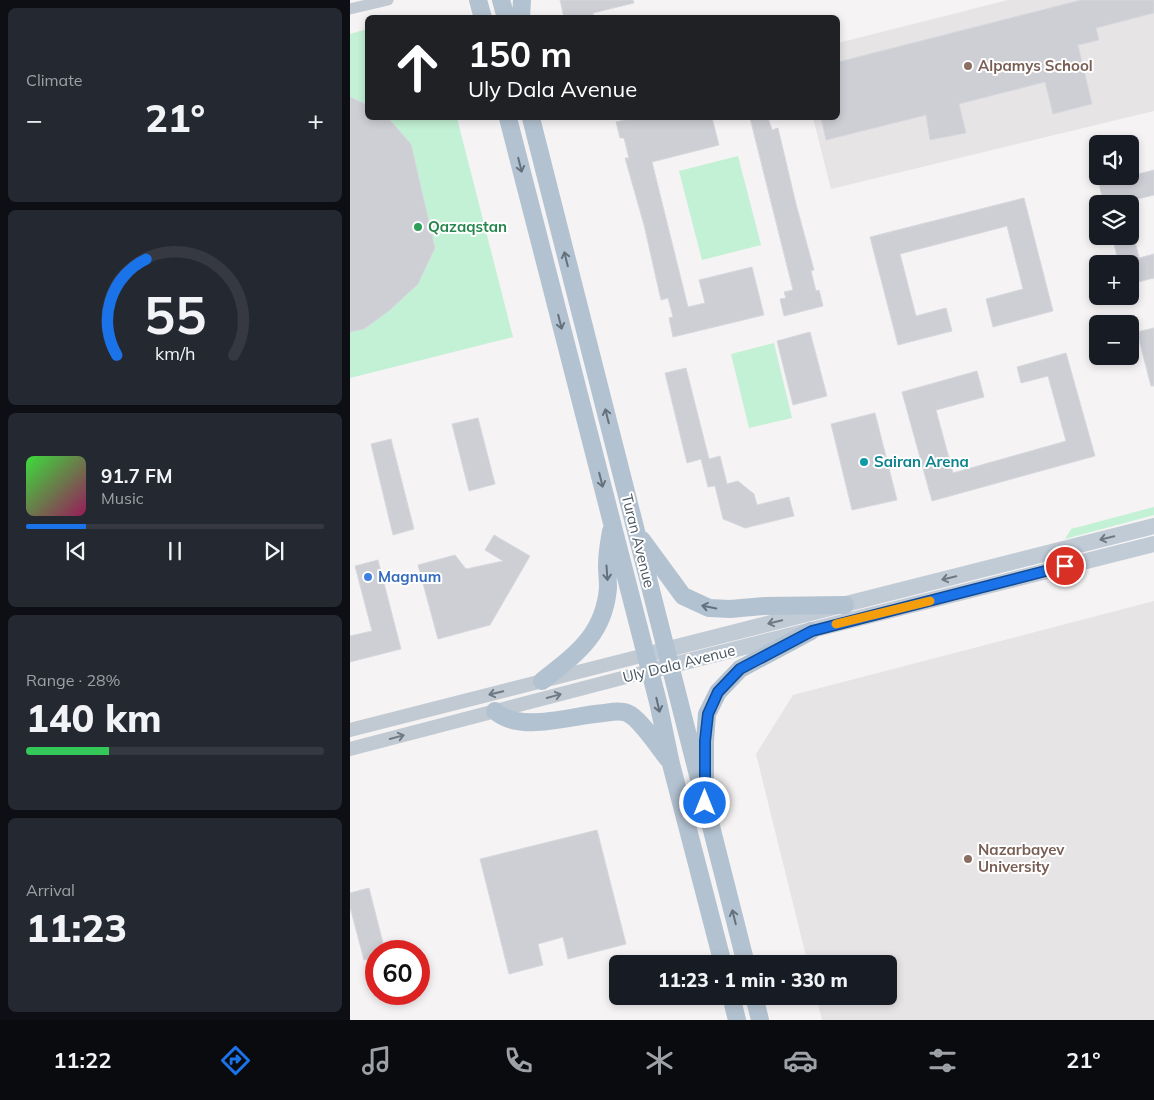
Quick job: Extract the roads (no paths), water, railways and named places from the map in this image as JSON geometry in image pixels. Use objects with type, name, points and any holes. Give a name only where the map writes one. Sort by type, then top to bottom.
[{"type":"main road","points":[[478,0],[482,15]]},
{"type":"main road","points":[[501,0],[505,15]]},
{"type":"main road","points":[[521,15],[522,0]]},
{"type":"main road","name":"Turan Avenue","points":[[509,120],[721,955]]},
{"type":"main road","name":"Turan Avenue","points":[[532,120],[744,955]]},
{"type":"main road","points":[[542,681],[580,651],[599,622],[606,602],[608,586],[607,552],[612,525]]},
{"type":"main road","name":"Uly Dala Avenue","points":[[668,658],[845,604],[1154,526]]},
{"type":"main road","points":[[635,530],[683,596],[709,608],[730,609],[845,604]]},
{"type":"main road","name":"Uly Dala Avenue","points":[[647,663],[812,631],[1154,544]]},
{"type":"main road","points":[[705,803],[705,741],[708,714],[718,692],[740,669],[812,631]]},
{"type":"main road","points":[[495,711],[507,719],[526,723],[589,714],[627,713],[635,719],[671,764]]},
{"type":"main road","points":[[733,1005],[737,1020]]},
{"type":"main road","points":[[756,1005],[760,1020]]},
{"type":"street","points":[[350,9],[388,0]]},
{"type":"street","name":"Uly Dala Avenue","points":[[350,730],[542,681],[647,663]]},
{"type":"street","name":"Uly Dala Avenue","points":[[350,749],[495,711],[647,663]]},
{"type":"place","name":"Alpamys School","points":[[968,66]]},
{"type":"place","name":"Qazaqstan","points":[[418,227]]},
{"type":"place","name":"Sairan Arena","points":[[864,462]]},
{"type":"place","name":"Magnum","points":[[368,577]]},
{"type":"place","name":"Nazarbayev University","points":[[968,859]]}]
